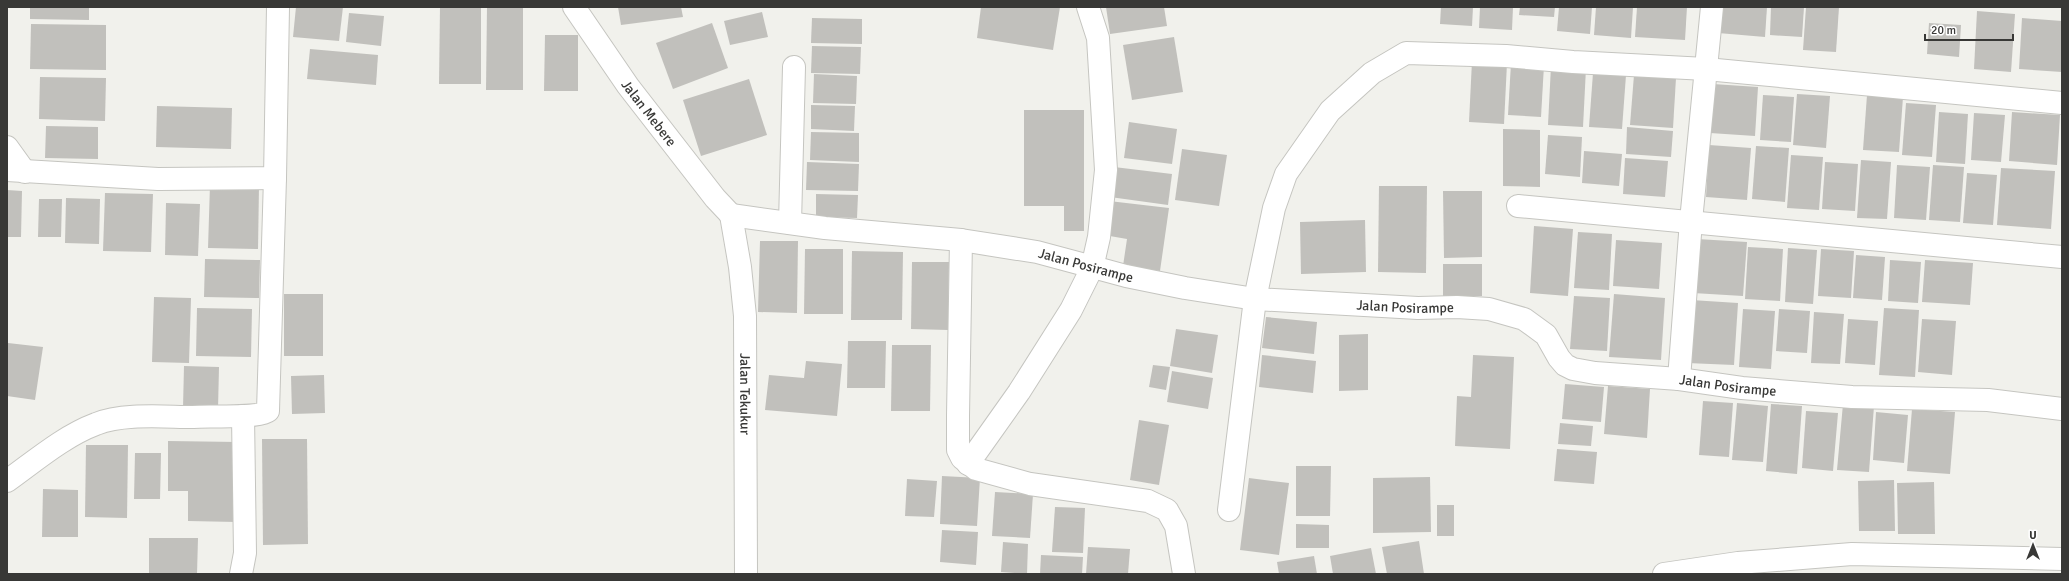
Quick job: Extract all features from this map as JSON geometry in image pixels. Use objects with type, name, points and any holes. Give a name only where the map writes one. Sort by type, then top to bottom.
[{"type":"street","points":[[7,481],[69,437],[97,423],[128,418],[243,416],[266,413],[269,407],[278,7]]},
{"type":"street","name":"Jalan Mebere","points":[[574,7],[628,86],[715,198],[731,215]]},
{"type":"street","points":[[968,464],[1019,392],[1072,310],[1092,268],[1099,237],[1106,170],[1098,38],[1088,7]]},
{"type":"street","points":[[1679,380],[1691,221],[1712,7]]},
{"type":"street","points":[[1229,510],[1255,300],[1274,208],[1286,174],[1330,111],[1372,72],[1406,53],[1506,56],[1573,62],[1706,69],[2062,103]]},
{"type":"street","points":[[790,223],[794,67]]},
{"type":"street","points":[[7,147],[16,171],[158,179],[275,178]]},
{"type":"street","points":[[1518,206],[1691,221],[2062,257]]},
{"type":"street","name":"Jalan Posirampe","points":[[731,215],[825,228],[961,240],[1037,252],[1092,268],[1185,288],[1255,300],[1418,308],[1457,307],[1489,309],[1524,319],[1542,332],[1559,358],[1573,369],[1742,388],[1852,397],[1988,400],[2062,408]]},
{"type":"street","name":"Jalan Tekukur","points":[[731,215],[740,268],[745,316],[746,574]]},
{"type":"street","points":[[961,240],[958,450],[962,458],[976,469],[1030,484],[1148,501],[1167,510],[1176,526],[1184,574]]},
{"type":"street","points":[[241,574],[244,553],[243,416]]},
{"type":"street","points":[[1664,574],[1738,563],[1852,554],[2062,559]]},
{"type":"building","points":[[30,7],[89,7],[89,20],[30,19]]},
{"type":"building","points":[[296,7],[343,7],[339,41],[293,37]]},
{"type":"building","points":[[440,7],[481,7],[481,84],[439,84]]},
{"type":"building","points":[[487,7],[523,7],[523,90],[486,90]]},
{"type":"building","points":[[618,7],[681,7],[683,17],[621,25]]},
{"type":"building","points":[[981,7],[1060,7],[1053,50],[977,38]]},
{"type":"building","points":[[1106,7],[1164,7],[1167,26],[1110,34]]},
{"type":"building","points":[[1441,7],[1473,7],[1472,26],[1440,24]]},
{"type":"building","points":[[1480,7],[1513,7],[1512,30],[1479,28]]},
{"type":"building","points":[[1520,7],[1555,7],[1554,17],[1519,15]]},
{"type":"building","points":[[1559,7],[1592,7],[1590,34],[1557,31]]},
{"type":"building","points":[[1596,7],[1633,7],[1631,38],[1594,35]]},
{"type":"building","points":[[1637,7],[1687,7],[1685,40],[1635,37]]},
{"type":"building","points":[[1720,7],[1767,7],[1765,37],[1718,33]]},
{"type":"building","points":[[1771,7],[1804,7],[1802,37],[1770,35]]},
{"type":"building","points":[[1806,7],[1839,7],[1836,52],[1803,50]]},
{"type":"building","points":[[1977,11],[2015,14],[2011,72],[1974,69]]},
{"type":"building","points":[[762,12],[768,37],[730,45],[724,21]]},
{"type":"building","points":[[349,13],[384,16],[381,46],[346,42]]},
{"type":"building","points":[[812,18],[862,19],[862,44],[811,43]]},
{"type":"building","points":[[2022,18],[2062,21],[2062,72],[2019,69]]},
{"type":"building","points":[[712,23],[728,68],[673,89],[656,43]]},
{"type":"building","points":[[1929,23],[1961,25],[1959,57],[1927,54]]},
{"type":"building","points":[[31,24],[106,25],[106,70],[30,69]]},
{"type":"building","points":[[545,35],[578,35],[578,91],[544,91]]},
{"type":"building","points":[[1174,37],[1183,92],[1132,100],[1123,45]]},
{"type":"building","points":[[812,46],[861,47],[860,74],[811,73]]},
{"type":"building","points":[[310,49],[378,55],[376,85],[307,79]]},
{"type":"building","points":[[1472,61],[1507,63],[1504,124],[1469,122]]},
{"type":"building","points":[[1511,63],[1544,65],[1541,117],[1508,115]]},
{"type":"building","points":[[1551,66],[1586,68],[1583,127],[1548,125]]},
{"type":"building","points":[[1593,73],[1626,75],[1622,129],[1589,127]]},
{"type":"building","points":[[814,74],[857,76],[856,104],[813,103]]},
{"type":"building","points":[[1634,75],[1676,78],[1673,128],[1630,125]]},
{"type":"building","points":[[40,77],[106,78],[105,121],[39,119]]},
{"type":"building","points":[[749,79],[767,135],[701,156],[683,100]]},
{"type":"building","points":[[1713,84],[1758,87],[1755,136],[1710,133]]},
{"type":"building","points":[[1797,94],[1830,96],[1826,148],[1793,145]]},
{"type":"building","points":[[1763,95],[1794,97],[1791,142],[1760,140]]},
{"type":"building","points":[[1867,95],[1903,97],[1899,152],[1863,150]]},
{"type":"building","points":[[1906,103],[1936,105],[1932,157],[1902,155]]},
{"type":"building","points":[[811,105],[855,106],[854,131],[811,129]]},
{"type":"building","points":[[157,106],[232,108],[231,149],[156,147]]},
{"type":"building","points":[[1024,110],[1084,110],[1084,231],[1064,231],[1064,206],[1024,206]]},
{"type":"building","points":[[1939,112],[1968,114],[1965,164],[1936,162]]},
{"type":"building","points":[[2012,112],[2060,115],[2057,165],[2009,161]]},
{"type":"building","points":[[1974,113],[2005,115],[2001,162],[1971,160]]},
{"type":"building","points":[[1129,122],[1177,129],[1172,164],[1124,158]]},
{"type":"building","points":[[46,126],[98,127],[98,159],[45,158]]},
{"type":"building","points":[[1627,127],[1673,131],[1671,157],[1626,154]]},
{"type":"building","points":[[1503,129],[1540,130],[1540,187],[1503,186]]},
{"type":"building","points":[[811,132],[859,133],[859,162],[810,160]]},
{"type":"building","points":[[1548,135],[1582,137],[1580,177],[1545,174]]},
{"type":"building","points":[[1709,145],[1751,148],[1747,200],[1706,197]]},
{"type":"building","points":[[1756,146],[1789,148],[1785,202],[1752,199]]},
{"type":"building","points":[[1182,149],[1227,155],[1219,206],[1175,200]]},
{"type":"building","points":[[1584,151],[1622,154],[1619,186],[1582,183]]},
{"type":"building","points":[[1791,155],[1823,157],[1819,210],[1787,208]]},
{"type":"building","points":[[1625,158],[1668,161],[1665,197],[1623,194]]},
{"type":"building","points":[[1861,160],[1891,162],[1887,219],[1857,218]]},
{"type":"building","points":[[807,162],[859,164],[858,191],[806,190]]},
{"type":"building","points":[[1825,162],[1858,164],[1855,211],[1822,209]]},
{"type":"building","points":[[1897,165],[1930,167],[1926,220],[1894,218]]},
{"type":"building","points":[[1933,165],[1964,167],[1960,222],[1929,220]]},
{"type":"building","points":[[1114,167],[1172,174],[1168,205],[1110,197]]},
{"type":"building","points":[[2001,168],[2055,171],[2051,229],[1997,225]]},
{"type":"building","points":[[1967,173],[1997,175],[1993,225],[1963,223]]},
{"type":"building","points":[[210,185],[259,186],[258,249],[208,248]]},
{"type":"building","points":[[1379,186],[1427,186],[1426,273],[1378,272]]},
{"type":"building","points":[[7,190],[22,191],[21,237],[7,237]]},
{"type":"building","points":[[1443,191],[1482,191],[1482,257],[1444,258]]},
{"type":"building","points":[[105,193],[153,194],[151,252],[103,251]]},
{"type":"building","points":[[816,194],[858,195],[857,218],[816,217]]},
{"type":"building","points":[[66,198],[100,199],[99,244],[65,243]]},
{"type":"building","points":[[39,199],[62,199],[61,237],[38,237]]},
{"type":"building","points":[[1109,201],[1169,208],[1160,271],[1123,266],[1127,239],[1104,235]]},
{"type":"building","points":[[166,203],[200,204],[198,256],[165,255]]},
{"type":"building","points":[[1365,220],[1366,272],[1301,274],[1300,222]]},
{"type":"building","points":[[1534,226],[1573,229],[1568,296],[1530,293]]},
{"type":"building","points":[[1578,232],[1612,234],[1609,290],[1574,288]]},
{"type":"building","points":[[1697,239],[1747,242],[1743,296],[1693,293]]},
{"type":"building","points":[[1616,240],[1662,243],[1659,289],[1613,286]]},
{"type":"building","points":[[760,241],[798,241],[797,313],[758,312]]},
{"type":"building","points":[[1748,247],[1783,249],[1780,301],[1745,299]]},
{"type":"building","points":[[1788,248],[1817,250],[1813,304],[1785,302]]},
{"type":"building","points":[[805,249],[843,249],[843,314],[804,314]]},
{"type":"building","points":[[1821,249],[1854,251],[1851,298],[1818,296]]},
{"type":"building","points":[[852,251],[903,252],[902,320],[851,320]]},
{"type":"building","points":[[1856,255],[1885,257],[1882,300],[1853,298]]},
{"type":"building","points":[[205,259],[260,260],[259,298],[204,297]]},
{"type":"building","points":[[1890,260],[1921,262],[1918,303],[1888,301]]},
{"type":"building","points":[[1925,260],[1973,263],[1970,305],[1922,302]]},
{"type":"building","points":[[912,262],[949,262],[948,330],[911,329]]},
{"type":"building","points":[[1443,264],[1482,264],[1482,296],[1443,296]]},
{"type":"building","points":[[284,294],[323,294],[323,356],[284,356]]},
{"type":"building","points":[[1614,294],[1665,298],[1661,360],[1609,357]]},
{"type":"building","points":[[1574,296],[1610,298],[1607,351],[1570,349]]},
{"type":"building","points":[[154,297],[191,298],[189,363],[152,362]]},
{"type":"building","points":[[1691,300],[1738,303],[1734,365],[1687,363]]},
{"type":"building","points":[[197,308],[252,309],[251,357],[196,356]]},
{"type":"building","points":[[1884,308],[1919,310],[1915,377],[1879,375]]},
{"type":"building","points":[[1743,309],[1775,311],[1771,369],[1739,367]]},
{"type":"building","points":[[1779,309],[1810,311],[1807,353],[1776,351]]},
{"type":"building","points":[[1814,312],[1844,314],[1840,364],[1811,363]]},
{"type":"building","points":[[1266,317],[1317,322],[1314,354],[1262,348]]},
{"type":"building","points":[[1848,319],[1878,321],[1875,365],[1845,363]]},
{"type":"building","points":[[1922,319],[1956,321],[1952,375],[1918,372]]},
{"type":"building","points":[[1176,329],[1218,335],[1212,373],[1170,366]]},
{"type":"building","points":[[1368,334],[1368,390],[1339,391],[1339,335]]},
{"type":"building","points":[[848,341],[886,341],[885,388],[847,388]]},
{"type":"building","points":[[8,343],[43,347],[35,400],[7,396]]},
{"type":"building","points":[[892,345],[931,345],[930,411],[891,411]]},
{"type":"building","points":[[1262,355],[1316,361],[1313,393],[1259,387]]},
{"type":"building","points":[[1473,355],[1514,357],[1510,449],[1455,446],[1457,396],[1471,397]]},
{"type":"building","points":[[806,361],[842,364],[837,416],[765,410],[769,375],[804,378]]},
{"type":"building","points":[[1153,365],[1170,367],[1166,390],[1149,387]]},
{"type":"building","points":[[184,366],[219,367],[218,409],[183,408]]},
{"type":"building","points":[[1172,371],[1213,378],[1208,409],[1167,402]]},
{"type":"building","points":[[324,375],[325,413],[292,414],[291,376]]},
{"type":"building","points":[[1565,384],[1604,387],[1601,422],[1562,419]]},
{"type":"building","points":[[1608,386],[1650,389],[1647,438],[1604,434]]},
{"type":"building","points":[[1703,401],[1733,403],[1729,457],[1699,455]]},
{"type":"building","points":[[1737,403],[1768,406],[1763,462],[1732,460]]},
{"type":"building","points":[[1771,404],[1802,406],[1797,474],[1766,471]]},
{"type":"building","points":[[1843,404],[1874,406],[1869,472],[1837,470]]},
{"type":"building","points":[[1912,409],[1955,412],[1950,474],[1907,471]]},
{"type":"building","points":[[1806,411],[1838,413],[1833,471],[1802,468]]},
{"type":"building","points":[[1876,412],[1908,415],[1904,463],[1873,460]]},
{"type":"building","points":[[1139,420],[1169,425],[1159,485],[1130,480]]},
{"type":"building","points":[[1560,423],[1593,426],[1591,446],[1558,444]]},
{"type":"building","points":[[262,439],[307,439],[308,544],[263,545]]},
{"type":"building","points":[[168,441],[238,442],[237,522],[188,521],[188,491],[168,491]]},
{"type":"building","points":[[86,445],[128,445],[127,518],[85,517]]},
{"type":"building","points":[[1557,449],[1597,452],[1594,484],[1554,481]]},
{"type":"building","points":[[135,453],[161,453],[160,499],[134,499]]},
{"type":"building","points":[[1296,466],[1331,466],[1330,516],[1296,516]]},
{"type":"building","points":[[942,476],[980,478],[977,526],[940,524]]},
{"type":"building","points":[[1430,477],[1431,532],[1373,533],[1373,478]]},
{"type":"building","points":[[1249,478],[1289,483],[1279,555],[1240,550]]},
{"type":"building","points":[[907,479],[937,481],[934,517],[905,516]]},
{"type":"building","points":[[1894,480],[1895,531],[1859,531],[1858,481]]},
{"type":"building","points":[[1934,482],[1935,534],[1898,534],[1897,483]]},
{"type":"building","points":[[43,489],[78,490],[78,537],[42,537]]},
{"type":"building","points":[[995,492],[1033,494],[1030,538],[992,536]]},
{"type":"building","points":[[1437,505],[1454,505],[1454,536],[1437,536]]},
{"type":"building","points":[[1055,507],[1085,508],[1083,553],[1052,552]]},
{"type":"building","points":[[1296,524],[1329,525],[1329,548],[1296,548]]},
{"type":"building","points":[[942,530],[978,532],[976,565],[940,562]]},
{"type":"building","points":[[149,538],[198,538],[197,574],[149,574]]},
{"type":"building","points":[[1419,541],[1424,574],[1387,574],[1382,547]]},
{"type":"building","points":[[1003,542],[1028,544],[1027,574],[1001,572]]},
{"type":"building","points":[[1088,547],[1130,549],[1128,574],[1086,574]]},
{"type":"building","points":[[1371,548],[1376,574],[1333,574],[1330,556]]},
{"type":"building","points":[[1041,555],[1083,557],[1082,574],[1040,574]]},
{"type":"building","points":[[1314,556],[1317,574],[1279,574],[1277,562]]}]
